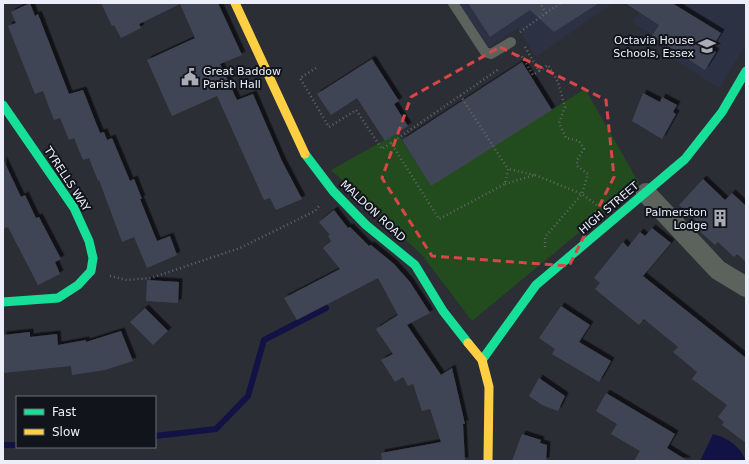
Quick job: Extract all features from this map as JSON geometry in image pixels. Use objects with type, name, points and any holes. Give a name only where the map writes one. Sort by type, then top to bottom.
[{"type":"street","name":"MALDON ROAD","points":[[236,3],[301,148],[333,191],[366,225],[415,265],[443,311],[482,360]]},
{"type":"street","name":"HIGH STREET","points":[[482,360],[536,285],[685,159],[722,112],[746,71]]},
{"type":"street","name":"TYRELLS WAY","points":[[3,105],[74,208],[89,241],[93,258],[91,270]]},
{"type":"street","points":[[646,193],[718,270],[746,287]]},
{"type":"street","points":[[3,302],[58,298],[78,286],[91,270]]},
{"type":"street","points":[[482,360],[489,387],[488,461]]},
{"type":"lane","points":[[453,3],[485,52],[491,54],[514,38]]},
{"type":"path","points":[[540,3],[546,13]]},
{"type":"path","points":[[514,38],[561,3]]},
{"type":"path","points":[[524,46],[539,71]]},
{"type":"path","points":[[521,55],[533,75],[548,65],[555,77],[565,107],[559,123],[566,138],[579,141],[584,149],[576,160],[577,166],[588,174],[582,194],[545,237],[544,256]]},
{"type":"path","points":[[316,68],[300,78],[329,127],[356,110],[382,149],[460,94],[500,68]]},
{"type":"path","points":[[460,94],[508,169],[505,184]]},
{"type":"path","points":[[391,143],[439,219],[505,184],[534,175]]},
{"type":"path","points":[[508,169],[534,175],[582,194]]},
{"type":"path","points":[[91,270],[127,280],[158,275],[240,248],[315,211],[333,191]]},
{"type":"highlighted area","points":[[500,47],[606,100],[614,177],[569,266],[432,256],[382,178],[411,97]]},
{"type":"shaded area","points":[[459,3],[613,3],[536,57],[518,28],[488,48]]},
{"type":"shaded area","name":"Octavia House Schools, Essex","points":[[647,3],[746,3],[746,44],[719,88],[669,56],[673,48],[632,22]]},
{"type":"shaded area","points":[[713,434],[733,443],[746,461],[700,461]]},
{"type":"green space","points":[[585,89],[639,183],[472,321],[422,255],[331,170],[397,133],[431,185]]},
{"type":"building","points":[[30,3],[35,16],[38,14],[69,94],[83,90],[100,133],[104,132],[107,140],[112,138],[130,181],[134,179],[142,199],[140,199],[157,241],[170,236],[177,255],[147,268],[134,237],[122,242],[99,180],[98,181],[89,158],[83,160],[74,138],[69,140],[60,118],[54,120],[43,91],[35,94],[8,26],[16,23],[11,12]]},
{"type":"building","points":[[101,3],[218,3],[242,55],[220,64],[237,100],[253,94],[282,161],[302,199],[276,210],[270,198],[264,200],[217,96],[172,116],[147,60],[195,38],[180,4],[139,24],[141,28],[121,38],[114,25],[112,26]]},
{"type":"building","points":[[468,3],[599,3],[554,32],[530,10],[490,37]]},
{"type":"building","points":[[625,3],[672,3],[721,33],[711,49],[716,52],[705,70],[652,36],[659,25]]},
{"type":"building","points":[[372,59],[399,101],[394,104],[408,126],[385,141],[357,98],[331,115],[317,94]]},
{"type":"building","points":[[522,62],[552,110],[431,186],[402,140]]},
{"type":"building","points":[[643,93],[660,102],[662,97],[677,105],[673,112],[676,114],[662,139],[632,121]]},
{"type":"building","points":[[3,159],[21,197],[25,195],[36,218],[39,217],[61,259],[55,262],[60,274],[38,285],[8,227],[3,229]]},
{"type":"building","name":"Palmerston Lodge","points":[[703,179],[725,200],[732,193],[746,206],[746,262],[737,254],[734,257],[718,242],[715,245],[697,229],[701,225],[679,205]]},
{"type":"building","points":[[334,210],[348,228],[350,227],[369,246],[371,245],[394,264],[410,282],[430,313],[407,325],[441,375],[452,368],[465,424],[463,424],[465,461],[382,461],[381,453],[441,442],[430,409],[422,411],[413,384],[408,386],[403,377],[395,382],[381,360],[393,354],[376,329],[398,315],[378,278],[297,320],[284,298],[340,269],[323,248],[331,241],[328,236],[330,235],[319,222]]},
{"type":"building","points":[[652,228],[671,243],[643,276],[746,358],[746,443],[722,425],[724,422],[718,417],[727,405],[692,379],[697,372],[673,352],[678,347],[644,319],[639,325],[595,289],[600,283],[594,278],[623,242],[628,247],[640,232],[645,236]]},
{"type":"building","points":[[147,280],[179,282],[178,303],[146,301]]},
{"type":"building","points":[[561,306],[590,325],[579,342],[611,361],[599,382],[552,354],[555,349],[539,338]]},
{"type":"building","points":[[145,308],[168,331],[153,345],[130,322]]},
{"type":"building","points":[[121,331],[133,361],[105,370],[72,375],[71,366],[3,373],[3,335],[30,332],[30,337],[57,334],[58,345],[86,340],[86,342]]},
{"type":"building","points":[[539,378],[565,396],[558,411],[542,405],[529,396]]},
{"type":"building","points":[[606,393],[675,434],[667,448],[688,461],[634,461],[640,451],[611,434],[617,424],[596,411]]},
{"type":"building","points":[[522,434],[541,440],[540,443],[547,445],[546,461],[512,461]]},
{"type":"waterway","points":[[156,436],[216,429],[248,396],[264,340],[326,308]]},
{"type":"waterway","points":[[3,445],[16,445]]},
{"type":"traffic: fast","points":[[482,360],[536,285],[685,159],[722,112],[746,71]]},
{"type":"traffic: fast","points":[[3,105],[74,208],[89,241],[93,258],[91,271],[78,285],[58,298],[3,302]]},
{"type":"traffic: fast","points":[[305,154],[333,191],[366,225],[415,265],[443,311],[468,343]]},
{"type":"traffic: slow","points":[[235,3],[305,154]]},
{"type":"traffic: slow","points":[[468,343],[482,360],[489,387],[488,461]]},
{"type":"place","name":"Octavia House Schools, Essex","points":[[707,46]]},
{"type":"place","name":"Great Baddow Parish Hall","points":[[190,77]]},
{"type":"place","name":"Palmerston Lodge","points":[[720,218]]}]
